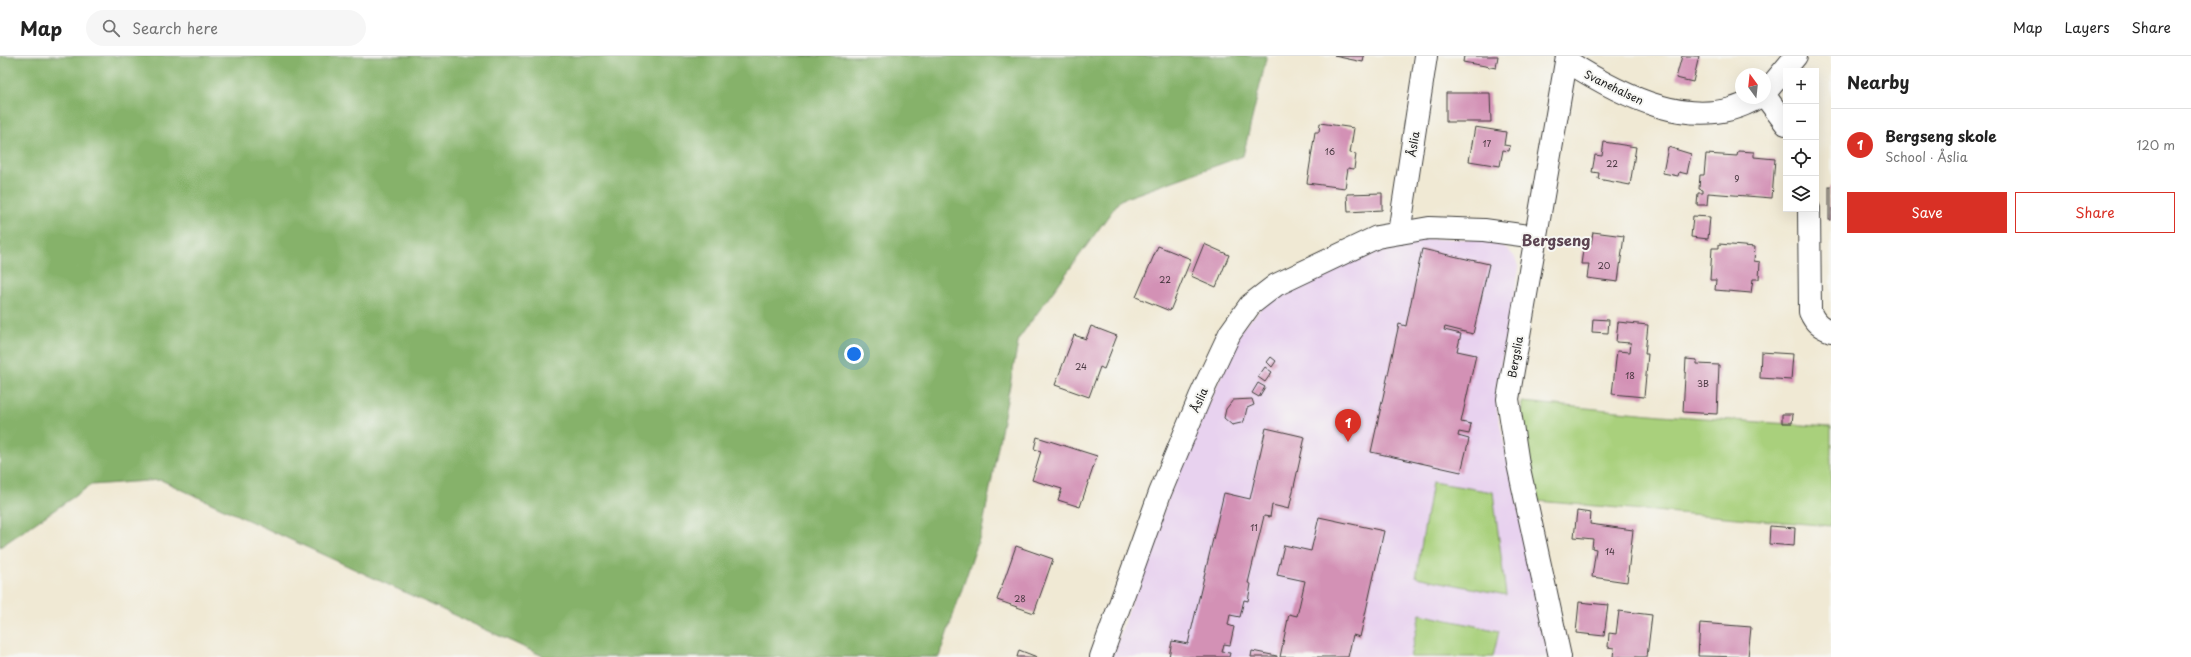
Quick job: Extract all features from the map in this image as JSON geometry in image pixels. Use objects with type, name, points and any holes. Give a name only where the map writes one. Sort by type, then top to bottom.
[{"type":"street","name":"Åslia","points":[[1399,233],[1426,56]]},
{"type":"street","points":[[1771,86],[1796,56]]},
{"type":"street","name":"Svanehalsen","points":[[1567,59],[1590,76],[1637,100],[1666,108],[1691,113],[1724,110],[1740,104]]},
{"type":"street","name":"Bergslia","points":[[1560,657],[1518,464],[1508,398],[1567,59]]},
{"type":"street","points":[[1771,104],[1783,120]]},
{"type":"street","points":[[1809,212],[1810,312],[1814,321],[1821,327],[1831,331]]},
{"type":"street","name":"Åslia","points":[[1101,657],[1160,493],[1200,397],[1230,332],[1250,304],[1276,285],[1377,237],[1429,228],[1484,230],[1536,237]]},
{"type":"shaded area","points":[[1413,239],[1489,239],[1505,247],[1515,257],[1519,269],[1497,387],[1497,410],[1551,657],[1112,657],[1171,490],[1242,328],[1272,298],[1380,244]]},
{"type":"green space","points":[[0,56],[1267,56],[1243,156],[1120,200],[1019,338],[982,530],[939,657],[545,657],[161,480],[91,485],[0,547]]},
{"type":"green space","points":[[1522,402],[1661,415],[1831,427],[1831,526],[1537,501],[1523,440],[1521,415]]},
{"type":"green space","points":[[1432,482],[1493,492],[1506,595],[1416,577]]},
{"type":"green space","points":[[1420,614],[1499,631],[1493,657],[1410,657]]},
{"type":"building","points":[[1334,56],[1364,56],[1363,62]]},
{"type":"building","points":[[1464,56],[1498,56],[1496,68],[1463,62]]},
{"type":"building","points":[[1682,56],[1699,56],[1693,82],[1676,78]]},
{"type":"building","points":[[1446,93],[1490,93],[1491,122],[1446,122]]},
{"type":"building","points":[[1320,123],[1354,128],[1350,153],[1356,154],[1354,169],[1348,168],[1345,188],[1307,183],[1315,132],[1319,132]]},
{"type":"building","points":[[1475,127],[1506,132],[1504,145],[1510,146],[1509,151],[1503,150],[1500,166],[1469,161]]},
{"type":"building","points":[[1604,142],[1636,147],[1630,185],[1598,179],[1599,173],[1592,172],[1595,155],[1602,156]]},
{"type":"building","points":[[1668,147],[1691,154],[1687,174],[1679,172],[1678,176],[1663,173]]},
{"type":"building","points":[[1738,151],[1754,152],[1754,157],[1775,159],[1772,198],[1708,193],[1707,205],[1697,205],[1698,193],[1703,193],[1703,190],[1699,189],[1700,175],[1704,175],[1706,154],[1737,156]]},
{"type":"building","points":[[1829,187],[1831,187],[1831,220],[1829,220]]},
{"type":"building","points":[[1382,193],[1382,210],[1348,212],[1347,194]]},
{"type":"building","points":[[1693,216],[1710,217],[1708,239],[1691,237]]},
{"type":"building","points":[[1593,232],[1624,236],[1618,282],[1587,278],[1589,264],[1581,264],[1584,244],[1591,244]]},
{"type":"building","points":[[1204,244],[1229,255],[1216,287],[1191,276]]},
{"type":"building","points":[[1719,244],[1755,247],[1754,261],[1760,262],[1759,279],[1753,279],[1751,293],[1715,290],[1716,280],[1710,280],[1712,248],[1719,248]]},
{"type":"building","points":[[1158,246],[1191,259],[1170,311],[1136,297]]},
{"type":"building","points":[[1422,249],[1489,264],[1473,334],[1445,327],[1444,330],[1461,334],[1457,351],[1476,355],[1461,422],[1471,424],[1469,434],[1459,432],[1458,436],[1469,439],[1461,472],[1371,452],[1399,324],[1406,326]]},
{"type":"building","points":[[1593,319],[1609,320],[1608,333],[1592,332]]},
{"type":"building","points":[[1618,322],[1648,325],[1645,354],[1648,354],[1644,397],[1612,394],[1617,351],[1630,352],[1631,343],[1616,342]]},
{"type":"building","points":[[1091,326],[1117,336],[1104,369],[1100,367],[1089,397],[1055,385],[1074,335],[1086,339]]},
{"type":"building","points":[[1761,352],[1793,354],[1791,380],[1760,378]]},
{"type":"building","points":[[1271,357],[1276,361],[1272,367],[1267,362]]},
{"type":"building","points":[[1686,359],[1697,360],[1697,364],[1719,365],[1717,414],[1683,412]]},
{"type":"building","points":[[1265,367],[1272,372],[1265,382],[1258,377]]},
{"type":"building","points":[[1258,383],[1265,387],[1259,397],[1252,393]]},
{"type":"building","points":[[1252,399],[1254,405],[1247,408],[1244,421],[1232,425],[1224,418],[1226,409],[1233,400]]},
{"type":"building","points":[[1782,414],[1793,414],[1792,423],[1782,423]]},
{"type":"building","points":[[1266,428],[1305,437],[1289,509],[1272,505],[1270,517],[1264,516],[1248,583],[1251,584],[1248,601],[1244,600],[1240,617],[1230,615],[1228,625],[1234,627],[1230,645],[1224,644],[1222,652],[1230,653],[1229,657],[1169,657],[1172,641],[1188,644],[1224,493],[1250,499]]},
{"type":"building","points":[[1037,437],[1097,456],[1080,507],[1058,500],[1062,489],[1032,480],[1041,451],[1034,449]]},
{"type":"building","points":[[1577,511],[1591,513],[1590,524],[1633,530],[1627,582],[1592,577],[1596,549],[1592,548],[1593,539],[1574,537]]},
{"type":"building","points":[[1319,517],[1384,531],[1360,637],[1353,635],[1348,657],[1280,657],[1289,614],[1297,616],[1305,581],[1277,575],[1284,545],[1311,551]]},
{"type":"building","points":[[1770,526],[1795,528],[1794,546],[1769,544]]},
{"type":"building","points":[[1016,546],[1053,559],[1034,613],[997,600]]},
{"type":"building","points":[[1579,602],[1608,605],[1604,636],[1576,633]]},
{"type":"building","points":[[1619,611],[1652,615],[1647,657],[1613,657],[1614,648],[1608,647],[1609,633],[1616,634]]},
{"type":"building","points":[[1700,623],[1751,627],[1748,657],[1698,656]]},
{"type":"building","points":[[1019,650],[1037,657],[1017,657]]},
{"type":"building","points":[[1252,651],[1277,656],[1277,657],[1251,657]]},
{"type":"place","name":"Bergseng skole","points":[[1348,442]]},
{"type":"district","name":"Bergseng","points":[[1556,239]]}]
